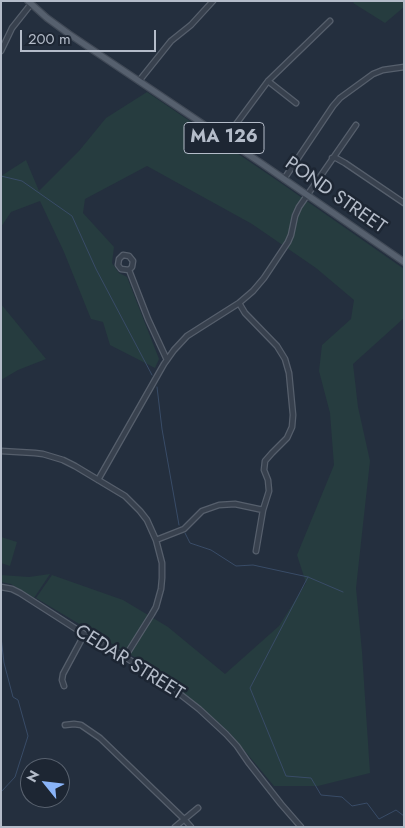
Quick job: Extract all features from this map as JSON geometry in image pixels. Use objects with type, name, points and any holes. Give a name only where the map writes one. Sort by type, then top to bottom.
[{"type":"main road","name":"POND STREET","points":[[29,3],[69,34],[404,262]]},
{"type":"street","points":[[139,81],[168,45],[191,25],[213,1]]},
{"type":"street","points":[[1,52],[12,28],[29,3]]},
{"type":"street","points":[[225,139],[268,81],[330,21]]},
{"type":"street","points":[[284,179],[340,98],[373,74],[382,70],[404,67]]},
{"type":"street","points":[[268,81],[296,103]]},
{"type":"street","points":[[98,480],[174,350],[187,336],[239,303],[264,278],[292,234],[298,208],[356,125]]},
{"type":"street","points":[[332,158],[345,163],[404,203]]},
{"type":"street","points":[[128,270],[167,360]]},
{"type":"street","points":[[239,303],[245,313],[277,346],[285,359],[289,373],[293,415],[292,427],[287,438],[268,456],[264,466],[269,491],[262,510],[256,551]]},
{"type":"street","points":[[1,451],[27,452],[49,456],[75,466],[120,493],[132,502],[147,520],[156,540],[162,562],[161,589],[152,614],[126,657]]},
{"type":"street","points":[[156,540],[174,534],[184,528],[198,514],[211,507],[235,504],[262,510]]},
{"type":"street","name":"CEDAR STREET","points":[[1,587],[20,593],[84,634],[126,657],[167,684],[199,709],[237,746],[301,827]]},
{"type":"street","points":[[64,686],[63,674],[84,634]]},
{"type":"street","points":[[65,725],[81,725],[100,738],[191,827]]},
{"type":"street","points":[[175,827],[198,808]]},
{"type":"green space","points":[[355,1],[404,1],[404,7],[385,23],[353,3]]},
{"type":"green space","points":[[147,92],[404,269],[404,318],[353,364],[358,407],[370,461],[356,588],[370,773],[318,786],[274,786],[229,732],[176,686],[146,664],[36,598],[52,575],[123,600],[168,627],[225,674],[279,626],[306,583],[297,555],[334,465],[330,413],[319,371],[322,345],[351,319],[354,300],[316,268],[252,224],[147,166],[85,199],[83,213],[114,247],[112,263],[119,273],[127,277],[159,359],[155,368],[110,345],[103,322],[91,319],[64,252],[40,201],[11,212],[1,227],[1,176],[26,160],[39,191],[79,151],[106,118]]},
{"type":"green space","points":[[1,304],[46,359],[18,370],[1,380]]},
{"type":"green space","points":[[1,537],[17,542],[10,566],[1,563]]},
{"type":"green space","points":[[50,574],[34,598],[11,584],[1,582],[1,575],[29,577]]},
{"type":"waterway","points":[[1,176],[22,181],[72,216],[96,269],[152,375]]},
{"type":"waterway","points":[[157,387],[162,429],[179,525]]},
{"type":"waterway","points":[[185,533],[190,543],[211,550],[236,566],[253,565],[308,577],[343,592]]},
{"type":"waterway","points":[[308,577],[250,688],[286,776],[311,778],[321,795],[342,797],[352,806],[367,803],[379,819],[396,810],[404,816]]},
{"type":"waterway","points":[[1,637],[4,663],[13,697],[18,700],[28,736],[15,777],[1,792]]}]
